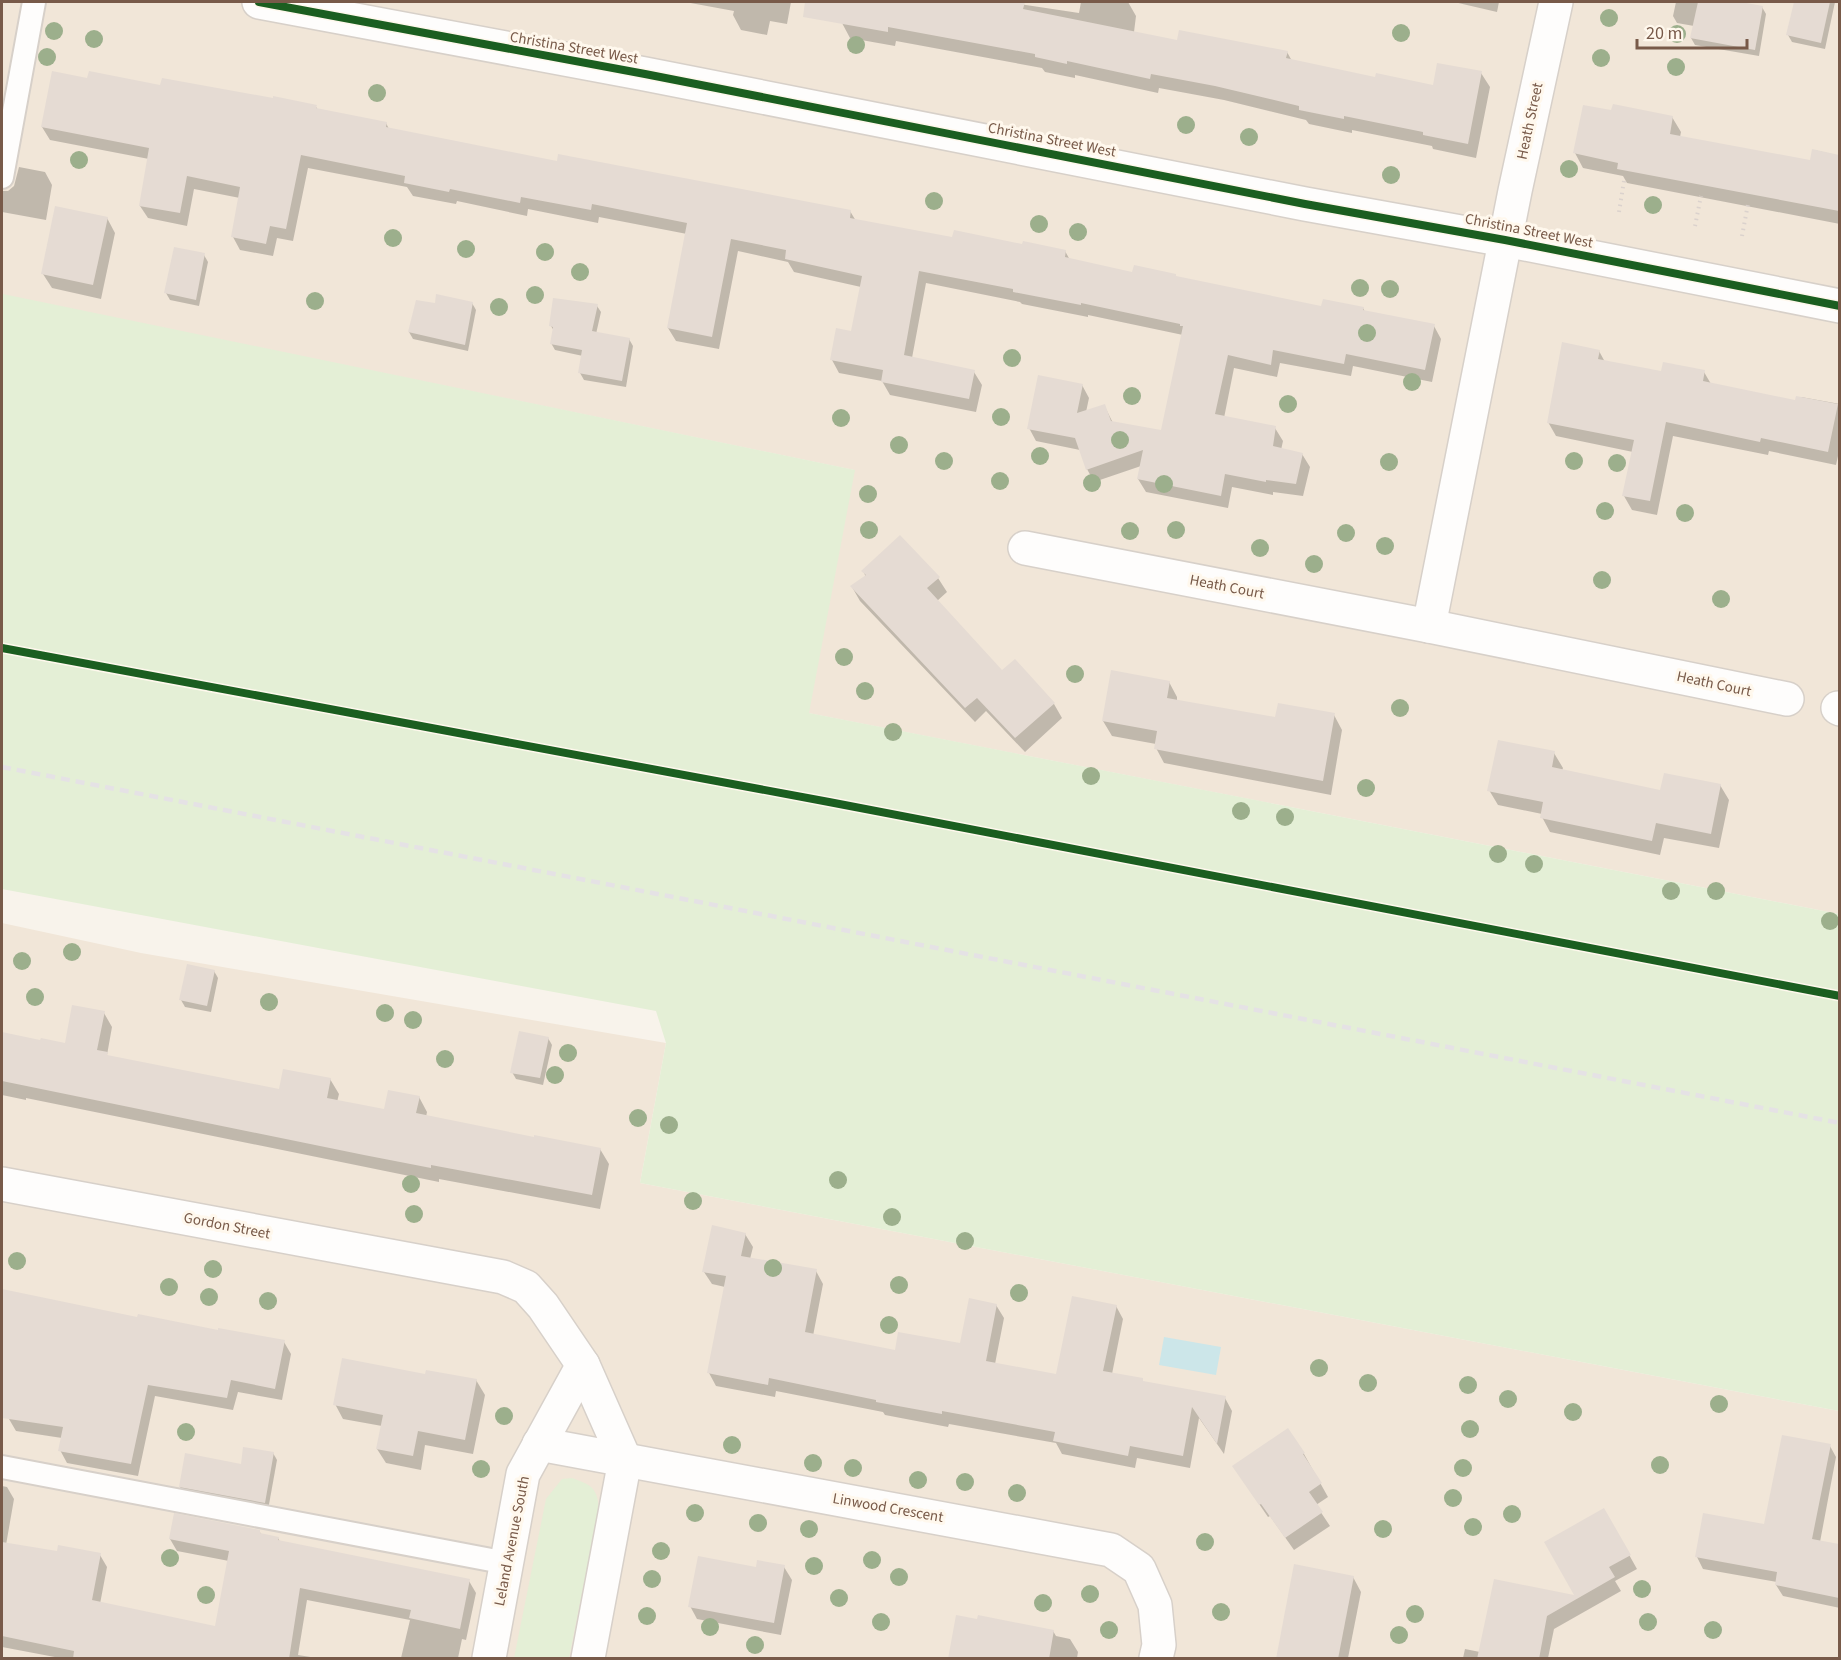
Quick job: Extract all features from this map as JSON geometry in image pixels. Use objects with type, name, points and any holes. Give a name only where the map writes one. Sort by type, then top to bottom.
[{"type":"street","name":"Christina Street West","points":[[259,2],[645,74],[1839,306]]},
{"type":"street","name":"Heath Street","points":[[1505,240],[1557,2]]},
{"type":"street","points":[[1430,626],[1505,240]]},
{"type":"street","name":"Heath Court","points":[[1025,548],[1430,626],[1787,699]]},
{"type":"street","name":"Gordon Street","points":[[2,1184],[503,1277],[526,1287],[543,1306],[583,1365]]},
{"type":"street","points":[[583,1365],[625,1460],[588,1659]]},
{"type":"street","name":"Leland Avenue South","points":[[489,1659],[524,1474],[583,1365]]},
{"type":"street","name":"Linwood Crescent","points":[[539,1444],[1111,1550],[1139,1569],[1155,1605],[1159,1645],[1156,1659]]},
{"type":"lane","points":[[2,177],[34,2]]},
{"type":"lane","points":[[2,1467],[507,1563]]},
{"type":"path","points":[[1618,212],[1624,181]]},
{"type":"path","points":[[1695,226],[1701,196]]},
{"type":"path","points":[[1742,236],[1748,204]]},
{"type":"shaded area","points":[[2,2],[1839,2],[1839,914],[808,713],[854,470],[3,295],[2,301]]},
{"type":"shaded area","points":[[2,923],[141,953],[666,1043],[640,1183],[1839,1411],[1839,1658],[2,1658]]},
{"type":"green space","points":[[3,294],[855,470],[809,713],[1839,914],[1839,1411],[640,1183],[666,1043],[656,1011],[2,889]]},
{"type":"green space","points":[[572,1478],[595,1491],[599,1508],[569,1658],[514,1658],[546,1499],[562,1479]]},
{"type":"water","points":[[1164,1337],[1221,1347],[1216,1375],[1159,1365]]},
{"type":"building","points":[[805,2],[1025,2],[1023,9],[1177,40],[1179,30],[1288,51],[1286,58],[1375,77],[1376,73],[1433,85],[1437,63],[1482,71],[1468,144],[1344,116],[1344,119],[1299,110],[1299,106],[1215,86],[1151,74],[1150,79],[1067,61],[1067,64],[1035,57],[1035,54],[888,27],[888,32],[803,17]]},
{"type":"building","points":[[1698,2],[1741,2],[1763,6],[1755,50],[1690,38]]},
{"type":"building","points":[[1794,2],[1830,2],[1821,43],[1786,35]]},
{"type":"building","points":[[52,71],[87,78],[89,71],[160,85],[162,78],[273,98],[273,96],[317,105],[316,108],[387,122],[386,127],[557,161],[558,154],[851,210],[850,218],[952,237],[954,230],[1022,244],[1023,241],[1066,250],[1065,257],[1132,272],[1134,265],[1321,306],[1323,299],[1364,307],[1363,310],[1435,324],[1425,370],[1346,354],[1344,364],[1273,350],[1271,365],[1228,355],[1215,414],[1276,426],[1273,446],[1303,453],[1296,484],[1266,480],[1266,482],[1225,474],[1221,496],[1137,479],[1143,450],[1086,470],[1075,438],[1027,429],[1038,375],[1083,384],[1077,413],[1105,404],[1111,421],[1161,430],[1183,326],[1180,324],[1081,303],[1081,305],[1013,292],[1013,289],[919,271],[904,355],[975,370],[969,399],[881,382],[883,370],[830,360],[836,328],[851,331],[862,276],[785,259],[786,250],[731,239],[712,337],[667,328],[687,223],[592,204],[591,210],[521,197],[520,203],[450,189],[449,192],[404,183],[405,176],[301,155],[286,229],[270,226],[266,244],[231,237],[240,187],[187,176],[180,213],[139,206],[149,148],[41,127]]},
{"type":"building","points":[[1613,104],[1673,116],[1670,134],[1810,160],[1812,149],[1839,155],[1839,211],[1617,169],[1618,163],[1573,153],[1583,105],[1611,110]]},
{"type":"building","points":[[55,206],[108,217],[93,285],[41,274]]},
{"type":"building","points":[[174,247],[205,253],[196,300],[164,293]]},
{"type":"building","points":[[436,294],[473,302],[465,345],[408,332],[416,300],[435,303]]},
{"type":"building","points":[[553,298],[598,304],[592,331],[630,338],[622,381],[578,373],[582,350],[550,344],[553,327],[549,326]]},
{"type":"building","points":[[1562,342],[1600,350],[1598,359],[1661,371],[1663,362],[1705,370],[1703,381],[1795,400],[1796,396],[1838,404],[1828,452],[1761,438],[1760,442],[1666,422],[1650,501],[1622,496],[1634,440],[1547,423]]},
{"type":"building","points":[[900,535],[940,577],[927,588],[1002,670],[1015,659],[1055,703],[1015,738],[977,698],[965,708],[850,586],[866,575],[861,571]]},
{"type":"building","points":[[1111,670],[1170,681],[1167,698],[1275,717],[1278,703],[1335,713],[1323,781],[1154,749],[1157,731],[1102,721]]},
{"type":"building","points":[[1498,740],[1555,751],[1552,767],[1660,790],[1664,773],[1721,784],[1711,834],[1656,823],[1652,841],[1540,818],[1543,802],[1487,791]]},
{"type":"building","points":[[187,964],[215,970],[207,1006],[179,1000]]},
{"type":"building","points":[[72,1005],[105,1011],[97,1050],[108,1052],[107,1055],[279,1089],[283,1069],[331,1078],[327,1098],[384,1109],[388,1090],[420,1096],[416,1113],[601,1148],[592,1195],[431,1165],[431,1168],[2,1081],[2,1032],[65,1043]]},
{"type":"building","points":[[519,1031],[549,1037],[540,1078],[510,1073]]},
{"type":"building","points":[[712,1225],[746,1233],[741,1256],[817,1269],[805,1332],[895,1350],[898,1332],[960,1343],[969,1298],[997,1304],[986,1361],[1056,1374],[1072,1296],[1117,1305],[1103,1371],[1143,1378],[1143,1381],[1226,1396],[1217,1444],[1192,1407],[1183,1456],[1130,1446],[1128,1456],[1053,1441],[1055,1432],[942,1411],[942,1414],[876,1402],[876,1400],[769,1378],[768,1385],[707,1373],[726,1276],[702,1272]]},
{"type":"building","points":[[2,1289],[137,1317],[138,1314],[218,1330],[218,1328],[285,1340],[275,1389],[231,1380],[227,1398],[148,1385],[131,1464],[58,1451],[63,1427],[2,1418]]},
{"type":"building","points":[[342,1358],[425,1374],[426,1370],[477,1379],[465,1440],[418,1431],[413,1456],[376,1449],[383,1415],[333,1405]]},
{"type":"building","points":[[1288,1428],[1322,1483],[1309,1492],[1323,1512],[1285,1538],[1232,1466]]},
{"type":"building","points":[[1782,1435],[1831,1444],[1812,1539],[1839,1544],[1839,1598],[1775,1585],[1777,1572],[1695,1557],[1703,1513],[1764,1524]]},
{"type":"building","points":[[243,1447],[274,1452],[265,1503],[179,1487],[185,1453],[241,1464]]},
{"type":"building","points":[[1604,1508],[1631,1555],[1609,1567],[1615,1577],[1547,1616],[1539,1659],[1477,1659],[1494,1579],[1574,1595],[1544,1542]]},
{"type":"building","points":[[174,1513],[260,1530],[260,1533],[279,1537],[278,1540],[470,1579],[460,1629],[409,1618],[411,1610],[300,1588],[289,1659],[73,1659],[74,1651],[2,1636],[2,1542],[57,1551],[58,1545],[101,1553],[92,1600],[215,1626],[229,1551],[169,1539]]},
{"type":"building","points":[[698,1556],[756,1567],[757,1560],[785,1565],[774,1623],[688,1607]]},
{"type":"building","points":[[1294,1564],[1354,1576],[1338,1659],[1276,1659]]},
{"type":"building","points":[[956,1615],[977,1619],[978,1615],[1054,1630],[1049,1659],[948,1659]]},
{"type":"railway","points":[[2,767],[1840,1123]]},
{"type":"cycle path","points":[[259,2],[645,74],[1305,204],[1505,240],[1840,306]]},
{"type":"cycle path","points":[[2,648],[829,802],[1840,996]]}]
